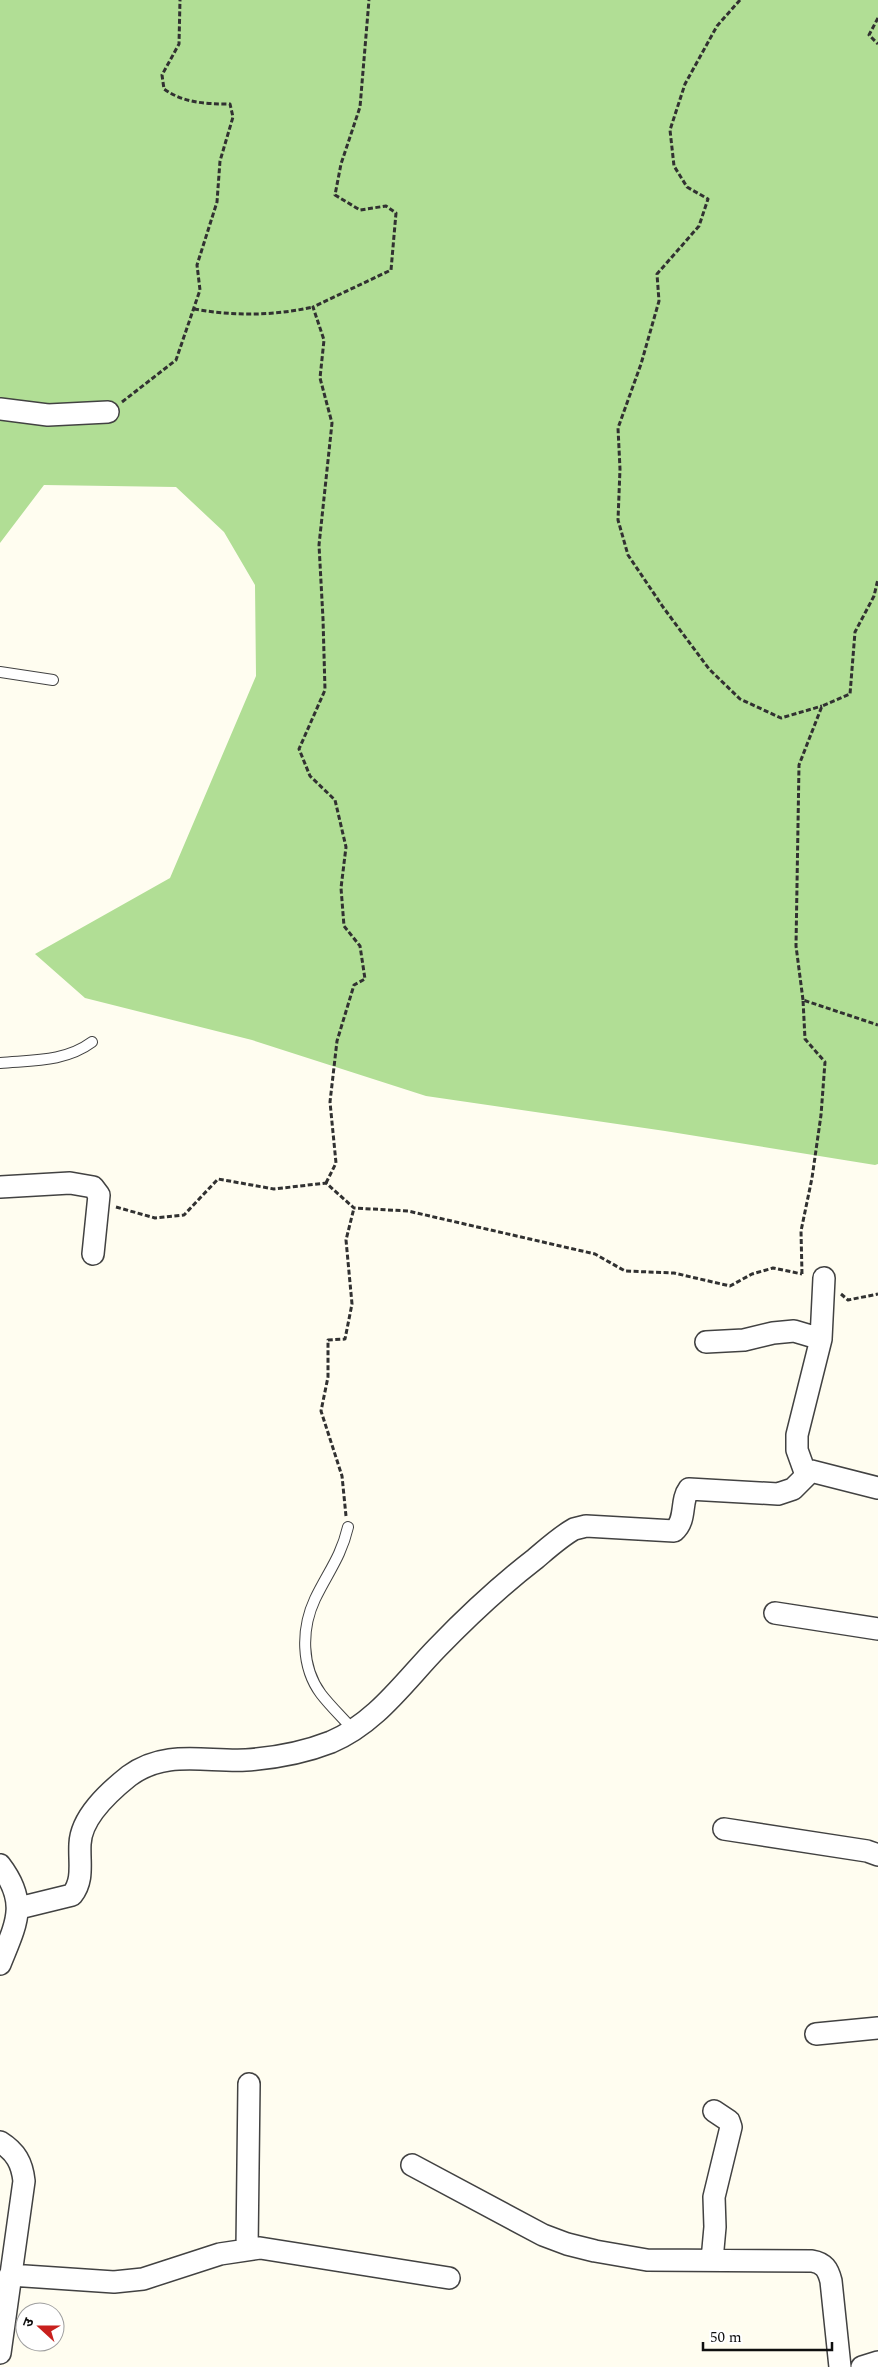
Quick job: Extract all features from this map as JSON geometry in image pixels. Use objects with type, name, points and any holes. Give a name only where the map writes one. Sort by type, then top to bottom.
[{"type":"street","points":[[0,409],[48,415],[108,412]]},
{"type":"street","points":[[0,1187],[79,1183],[97,1191],[99,1202],[93,1254]]},
{"type":"street","points":[[806,1475],[797,1450],[797,1435],[811,1386],[821,1339],[824,1278]]},
{"type":"street","points":[[706,1342],[744,1340],[794,1331],[821,1339]]},
{"type":"street","points":[[19,1908],[72,1895],[80,1878],[80,1844],[85,1822],[103,1801],[129,1777],[146,1765],[176,1758],[245,1760],[279,1757],[309,1750],[354,1730],[385,1705],[436,1649],[487,1599],[574,1529],[586,1526],[674,1531],[681,1522],[685,1496],[689,1489],[778,1494],[793,1489],[806,1475],[816,1471],[878,1488]]},
{"type":"street","points":[[775,1613],[878,1629]]},
{"type":"street","points":[[724,1829],[878,1855]]},
{"type":"street","points":[[0,1865],[14,1885],[19,1908],[14,1930],[0,1964]]},
{"type":"street","points":[[816,2034],[878,2028]]},
{"type":"street","points":[[247,2249],[249,2084]]},
{"type":"street","points":[[712,2260],[715,2228],[714,2196],[731,2127],[729,2121],[714,2111]]},
{"type":"street","points":[[0,2142],[14,2152],[23,2169],[17,2238],[0,2352]]},
{"type":"street","points":[[412,2165],[516,2221],[567,2244],[621,2257],[647,2260],[820,2262],[825,2267],[831,2281],[840,2367]]},
{"type":"street","points":[[10,2275],[120,2282],[143,2279],[220,2254],[247,2249],[273,2249],[449,2278]]},
{"type":"street","points":[[862,2367],[878,2362]]},
{"type":"lane","points":[[0,672],[53,680]]},
{"type":"lane","points":[[0,1063],[63,1056],[78,1051],[92,1042]]},
{"type":"lane","points":[[348,1527],[343,1548],[314,1600],[307,1623],[304,1648],[308,1668],[320,1693],[354,1730]]},
{"type":"path","points":[[108,412],[176,360],[200,290],[197,265],[217,202],[220,161],[233,117],[230,104],[203,103],[178,99],[164,89],[162,76],[179,44],[180,0]]},
{"type":"path","points":[[194,309],[227,315],[289,312],[313,307],[391,270],[396,213],[386,206],[360,210],[334,195],[341,164],[360,107],[369,0]]},
{"type":"path","points":[[740,0],[717,26],[684,84],[670,130],[674,166],[687,187],[708,199],[699,226],[657,274],[659,301],[641,364],[618,428],[620,469],[618,520],[628,555],[662,607],[709,669],[740,699],[781,718],[822,706],[850,694],[855,632],[874,596],[878,579]]},
{"type":"path","points":[[878,18],[870,35],[878,44]]},
{"type":"path","points":[[313,307],[324,340],[320,378],[332,423],[318,545],[325,690],[299,749],[310,776],[335,800],[346,847],[341,888],[344,926],[360,946],[365,979],[354,985],[337,1041],[330,1102],[336,1163],[326,1183]]},
{"type":"path","points":[[802,1274],[801,1232],[821,1115],[825,1062],[805,1039],[803,1000],[796,946],[799,765],[822,706]]},
{"type":"path","points":[[803,1000],[878,1025]]},
{"type":"path","points":[[99,1202],[156,1218],[184,1215],[218,1179],[274,1189],[326,1183],[354,1208],[408,1212],[595,1254],[625,1271],[674,1273],[730,1286],[752,1274],[773,1268],[824,1278],[848,1300],[878,1294]]},
{"type":"path","points":[[348,1527],[342,1476],[320,1412],[328,1377],[328,1340],[345,1339],[352,1304],[346,1240],[354,1208]]},
{"type":"green space","points":[[0,0],[878,0],[878,1164],[426,1096],[252,1040],[85,998],[35,954],[170,878],[256,676],[255,585],[224,532],[176,487],[44,485],[0,543]]}]
